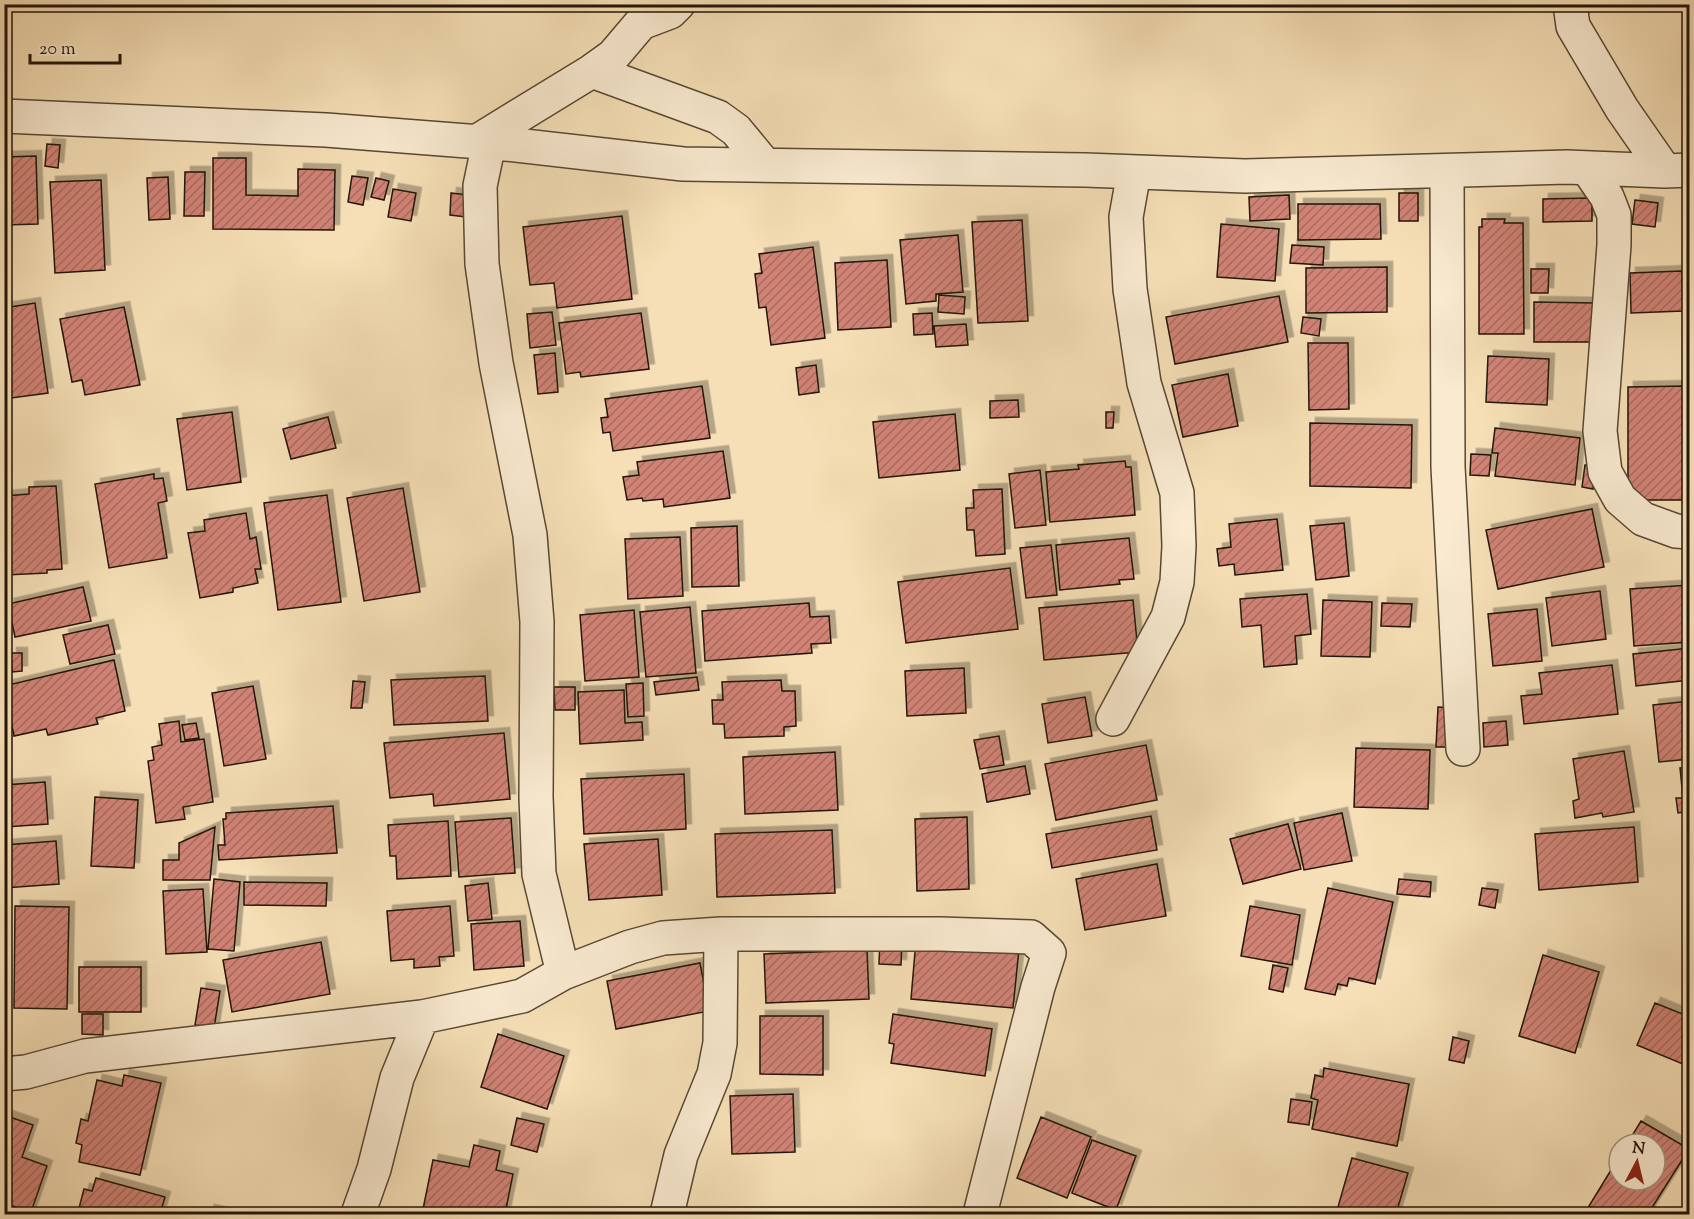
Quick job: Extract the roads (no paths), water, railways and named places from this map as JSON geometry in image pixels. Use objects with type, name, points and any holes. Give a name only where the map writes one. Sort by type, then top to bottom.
[{"type":"street","points":[[482,142],[613,56],[641,23],[670,12],[678,4]]},
{"type":"street","points":[[1570,4],[1573,26],[1622,109],[1677,170]]},
{"type":"street","points":[[592,71],[718,117],[736,130],[765,165]]},
{"type":"street","points":[[4,116],[326,130],[482,142],[684,164],[1134,172],[1245,177],[1587,168],[1677,170]]},
{"type":"street","points":[[482,142],[480,186],[482,264],[496,363],[530,535],[537,622],[536,797],[539,874],[563,973]]},
{"type":"street","points":[[1587,168],[1607,197],[1614,215],[1614,245],[1600,430],[1605,472],[1620,500],[1643,519],[1676,531],[1689,532]]},
{"type":"street","points":[[1447,171],[1448,467],[1463,749]]},
{"type":"street","points":[[1113,718],[1168,617],[1177,582],[1177,493],[1144,383],[1130,289],[1126,217],[1134,172]]},
{"type":"street","points":[[666,1215],[681,1155],[714,1074],[720,1043],[721,934]]},
{"type":"street","points":[[4,1074],[26,1072],[85,1056],[422,1017],[522,996],[563,973],[630,947],[663,938],[721,934],[940,934],[1031,937],[1049,953],[1038,987],[980,1215]]},
{"type":"street","points":[[358,1215],[374,1169],[397,1078],[422,1017]]}]
